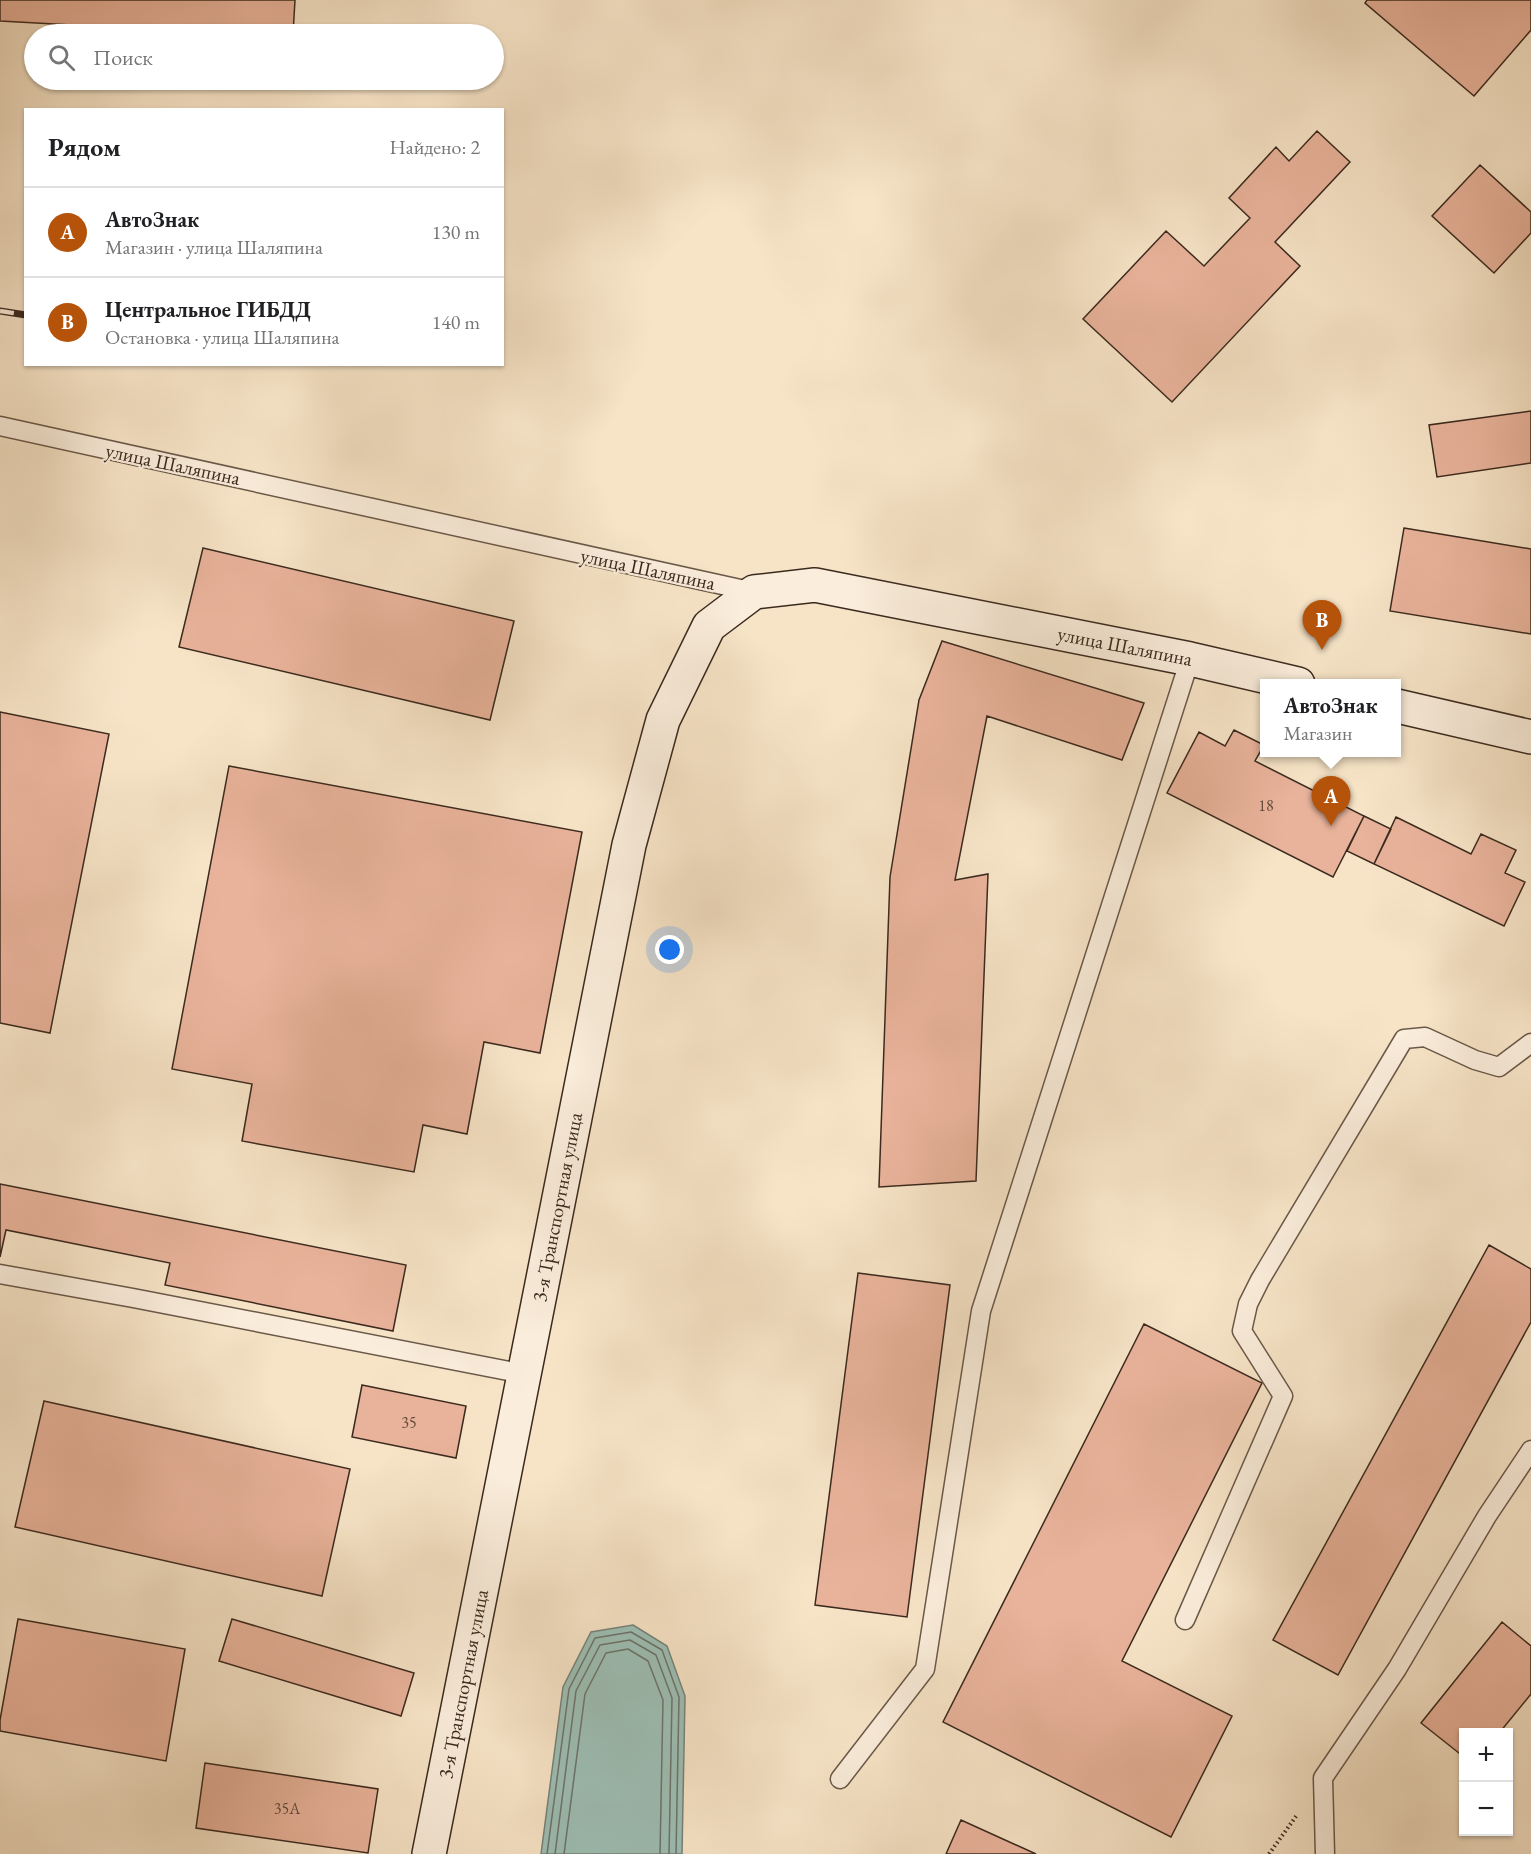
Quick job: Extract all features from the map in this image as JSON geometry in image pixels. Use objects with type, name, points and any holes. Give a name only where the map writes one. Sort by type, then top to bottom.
[{"type":"street","name":"улица Шаляпина","points":[[754,592],[815,585],[1190,659],[1276,679]]},
{"type":"street","name":"3-я Транспортная улица","points":[[429,1854],[629,845],[663,720],[709,627],[754,592]]},
{"type":"street","points":[[1401,707],[1531,737]]},
{"type":"lane","name":"улица Шаляпина","points":[[0,426],[754,592]]},
{"type":"lane","points":[[840,1779],[925,1669],[981,1311],[1190,659]]},
{"type":"lane","points":[[1185,1620],[1283,1396],[1242,1331],[1248,1304],[1260,1280],[1398,1049],[1404,1039],[1425,1037],[1475,1060],[1499,1067],[1531,1043]]},
{"type":"lane","points":[[0,1274],[524,1374]]},
{"type":"lane","points":[[1325,1854],[1323,1778],[1396,1669],[1487,1515],[1531,1450]]},
{"type":"water","points":[[633,1625],[667,1646],[685,1696],[682,1854],[541,1854],[563,1687],[591,1632]]},
{"type":"building","points":[[0,0],[295,0],[294,24],[54,24],[0,21]]},
{"type":"building","points":[[1367,0],[1531,0],[1531,30],[1474,96],[1365,3]]},
{"type":"building","points":[[1317,131],[1350,162],[1275,242],[1300,266],[1172,402],[1083,319],[1166,231],[1204,266],[1250,218],[1229,198],[1276,147],[1289,161]]},
{"type":"building","points":[[1480,165],[1531,212],[1531,233],[1494,273],[1432,216]]},
{"type":"building","points":[[1531,411],[1531,463],[1437,477],[1429,425]]},
{"type":"building","points":[[1404,528],[1531,549],[1531,634],[1390,611]]},
{"type":"building","points":[[203,548],[514,621],[490,720],[179,647]]},
{"type":"building","points":[[942,641],[1144,703],[1122,760],[987,716],[955,880],[988,874],[976,1181],[879,1187],[890,877],[919,700]]},
{"type":"building","points":[[0,712],[109,734],[50,1033],[0,1023]]},
{"type":"building","points":[[1234,730],[1260,743],[1260,752],[1255,761],[1364,816],[1333,877],[1167,793],[1199,732],[1225,746]]},
{"type":"building","points":[[229,766],[582,832],[540,1053],[484,1042],[467,1134],[423,1125],[414,1172],[242,1141],[252,1084],[172,1069]]},
{"type":"building","points":[[1364,816],[1391,829],[1374,864],[1347,851]]},
{"type":"building","points":[[1396,817],[1471,854],[1481,834],[1516,850],[1505,873],[1525,882],[1504,926],[1374,864]]},
{"type":"building","points":[[0,1184],[406,1265],[393,1331],[165,1285],[170,1263],[6,1230],[0,1257]]},
{"type":"building","points":[[1489,1245],[1531,1269],[1531,1322],[1338,1675],[1273,1640]]},
{"type":"building","points":[[858,1273],[950,1285],[907,1617],[815,1605]]},
{"type":"building","points":[[1144,1324],[1262,1383],[1122,1661],[1232,1716],[1171,1837],[943,1722]]},
{"type":"building","points":[[362,1385],[466,1406],[456,1458],[352,1437]]},
{"type":"building","points":[[44,1401],[350,1469],[322,1596],[15,1527]]},
{"type":"building","points":[[18,1619],[185,1649],[166,1761],[0,1731]]},
{"type":"building","points":[[232,1619],[414,1673],[401,1716],[219,1661]]},
{"type":"building","points":[[1502,1622],[1531,1646],[1531,1694],[1503,1728],[1459,1728],[1459,1753],[1421,1723]]},
{"type":"building","points":[[205,1763],[378,1789],[368,1853],[196,1828]]},
{"type":"building","points":[[961,1820],[1036,1854],[946,1854]]},
{"type":"railway","points":[[0,311],[24,315]]},
{"type":"place","name":"Центральное ГИБДД","points":[[1322,650]]},
{"type":"place","name":"АвтоЗнак","points":[[1331,826]]}]
